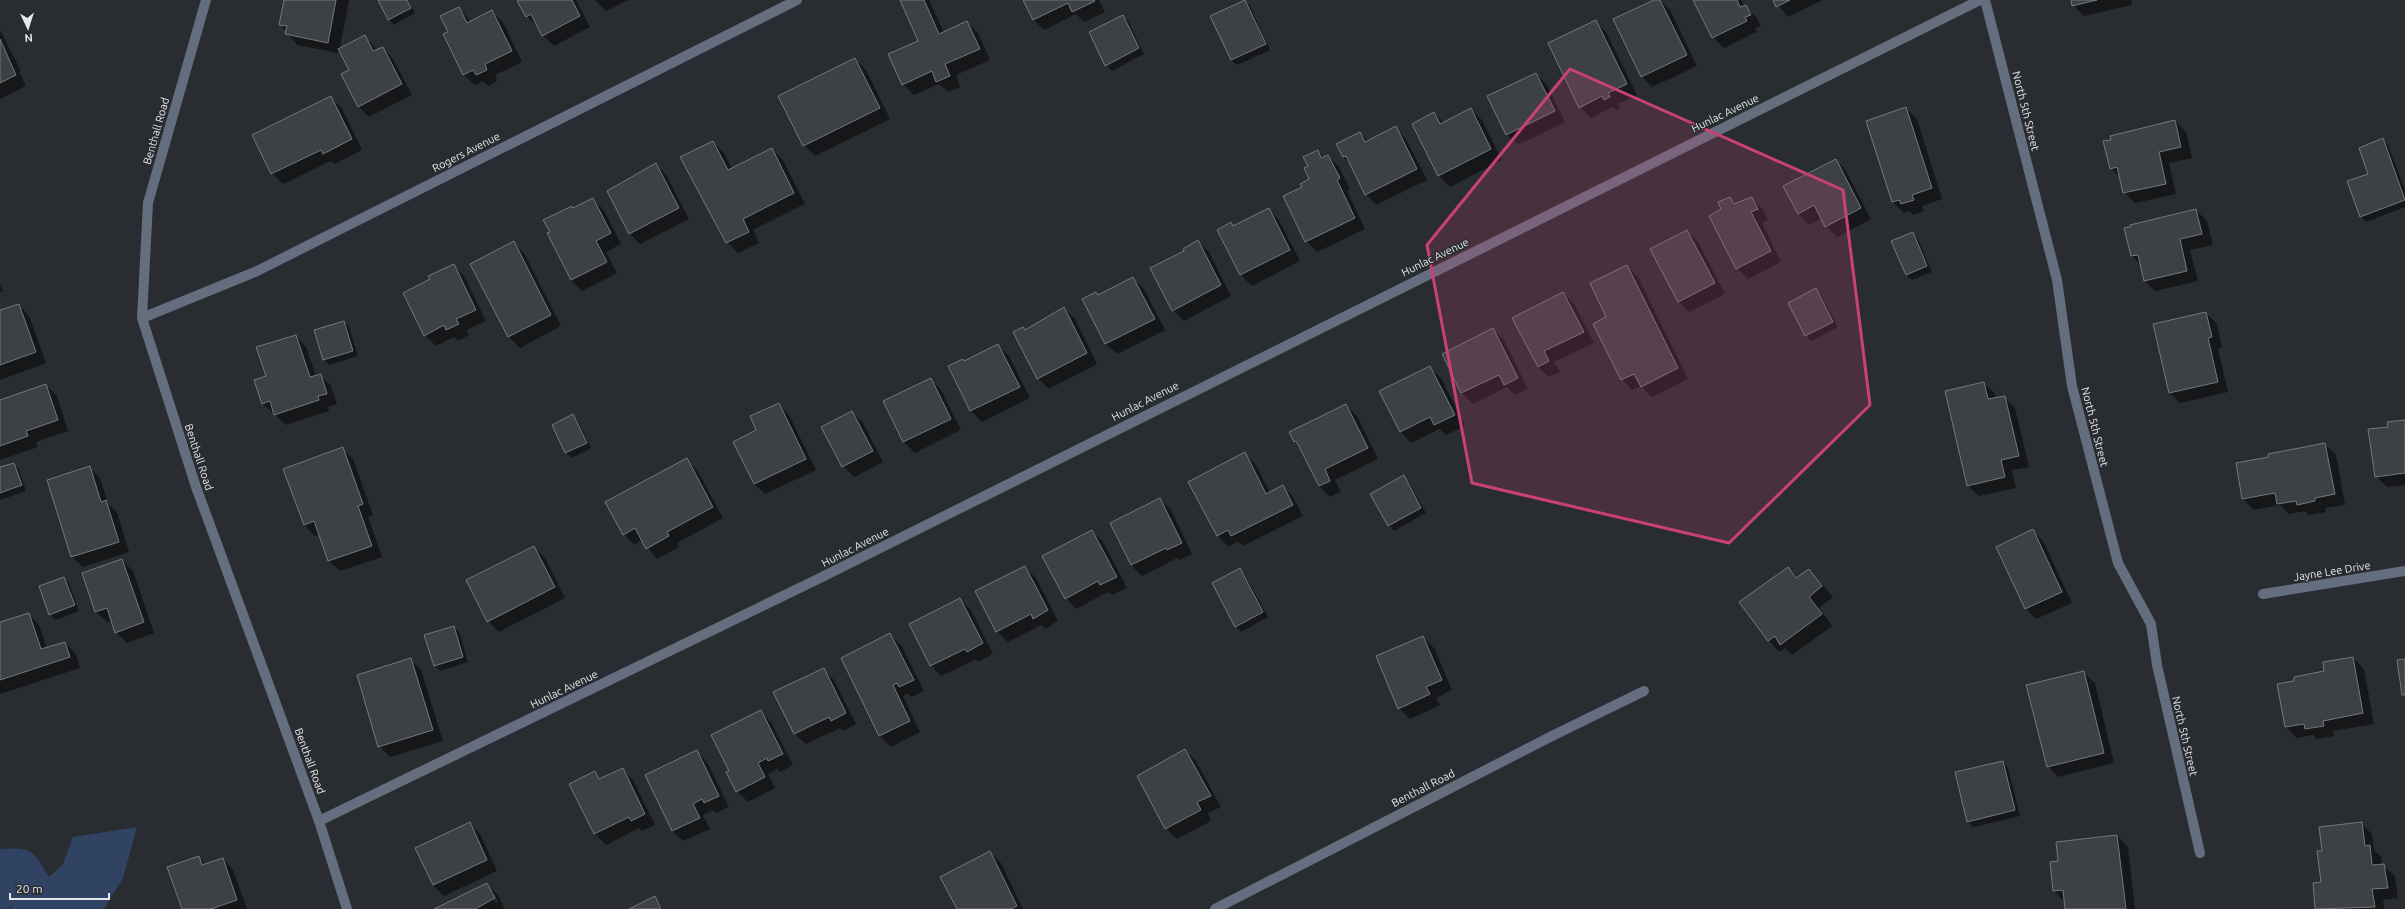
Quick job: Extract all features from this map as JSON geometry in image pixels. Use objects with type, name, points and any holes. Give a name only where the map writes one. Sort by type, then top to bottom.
[{"type":"street","name":"Benthall Road","points":[[206,0],[148,203],[142,318],[196,487],[319,821],[347,909]]},
{"type":"street","name":"Rogers Avenue","points":[[142,318],[255,272],[797,0]]},
{"type":"street","name":"Hunlac Avenue","points":[[319,821],[825,575],[1980,0]]},
{"type":"street","name":"North 5th Street","points":[[1985,0],[2057,280],[2074,394],[2118,563],[2151,624],[2157,665],[2200,853]]},
{"type":"street","name":"Jayne Lee Drive","points":[[2263,594],[2405,571]]},
{"type":"street","name":"Benthall Road","points":[[1215,909],[1552,736],[1644,691]]},
{"type":"highlighted area","points":[[1570,69],[1843,190],[1870,405],[1729,543],[1472,483],[1427,245]]},
{"type":"shaded area","points":[[137,827],[123,878],[104,909],[10,909],[14,904],[8,909],[0,909],[0,849],[19,849],[30,852],[39,861],[49,877],[63,864],[73,837]]},
{"type":"building","points":[[284,0],[336,0],[328,43],[285,34],[287,26],[279,25]]},
{"type":"building","points":[[378,0],[407,0],[411,8],[388,20]]},
{"type":"building","points":[[572,0],[580,16],[542,36],[531,14],[526,17],[517,1]]},
{"type":"building","points":[[900,0],[924,0],[939,34],[967,21],[980,49],[945,64],[950,76],[936,82],[932,71],[902,85],[888,54],[918,41]]},
{"type":"building","points":[[1023,0],[1095,1],[1072,12],[1068,3],[1033,20]]},
{"type":"building","points":[[1245,0],[1266,44],[1231,60],[1210,16]]},
{"type":"building","points":[[1654,0],[1660,0],[1687,55],[1641,77],[1613,19]]},
{"type":"building","points":[[1693,0],[1737,0],[1740,7],[1746,5],[1751,15],[1745,17],[1747,21],[1712,38]]},
{"type":"building","points":[[1773,0],[1790,0],[1776,7]]},
{"type":"building","points":[[2071,0],[2097,0],[2072,6]]},
{"type":"building","points":[[459,7],[467,23],[492,10],[512,51],[485,64],[487,70],[476,75],[473,70],[463,75],[443,34],[448,32],[440,16]]},
{"type":"building","points":[[1123,15],[1139,48],[1105,66],[1089,32]]},
{"type":"building","points":[[1596,20],[1627,84],[1608,93],[1610,97],[1604,100],[1602,96],[1579,108],[1548,43]]},
{"type":"building","points":[[365,35],[373,51],[383,47],[402,84],[358,107],[341,74],[349,70],[338,49]]},
{"type":"building","points":[[0,39],[16,75],[0,83]]},
{"type":"building","points":[[855,58],[880,108],[803,146],[778,96]]},
{"type":"building","points":[[1536,73],[1555,111],[1506,135],[1487,96]]},
{"type":"building","points":[[331,96],[352,139],[323,154],[321,150],[271,174],[252,135]]},
{"type":"building","points":[[1906,107],[1932,188],[1912,195],[1914,200],[1901,204],[1899,200],[1892,202],[1866,121]]},
{"type":"building","points":[[1471,108],[1491,149],[1438,176],[1412,124],[1434,112],[1440,124]]},
{"type":"building","points":[[2175,120],[2181,147],[2159,152],[2166,184],[2123,193],[2117,167],[2110,169],[2103,141],[2111,140],[2110,136]]},
{"type":"building","points":[[1396,126],[1417,169],[1365,195],[1346,156],[1343,157],[1336,144],[1360,132],[1365,142]]},
{"type":"building","points":[[2383,138],[2405,200],[2360,217],[2347,181],[2368,174],[2359,148]]},
{"type":"building","points":[[713,141],[728,170],[772,148],[794,193],[743,219],[749,232],[726,243],[680,157]]},
{"type":"building","points":[[1318,150],[1321,158],[1328,155],[1340,178],[1337,180],[1355,218],[1305,242],[1283,196],[1302,187],[1300,184],[1309,179],[1304,168],[1308,166],[1303,157]]},
{"type":"building","points":[[1836,159],[1861,208],[1825,227],[1814,205],[1798,214],[1783,186]]},
{"type":"building","points":[[656,163],[679,208],[629,234],[607,191]]},
{"type":"building","points":[[1730,197],[1734,204],[1752,197],[1758,209],[1751,212],[1771,251],[1736,269],[1709,216],[1721,209],[1718,202]]},
{"type":"building","points":[[593,198],[611,233],[596,241],[607,262],[571,280],[547,233],[550,232],[543,220]]},
{"type":"building","points":[[1269,208],[1290,250],[1240,275],[1217,230],[1231,222],[1233,226]]},
{"type":"building","points":[[2196,209],[2202,234],[2180,239],[2187,271],[2144,281],[2138,255],[2131,256],[2124,228],[2130,227],[2130,225]]},
{"type":"building","points":[[1687,230],[1715,283],[1678,302],[1650,249]]},
{"type":"building","points":[[1913,232],[1927,266],[1906,275],[1891,241]]},
{"type":"building","points":[[1198,240],[1221,285],[1172,311],[1150,268],[1184,251],[1183,249]]},
{"type":"building","points":[[514,241],[551,315],[508,337],[470,264]]},
{"type":"building","points":[[454,264],[476,310],[456,319],[459,324],[446,330],[444,325],[424,336],[403,293],[430,279],[428,276]]},
{"type":"building","points":[[1627,265],[1678,368],[1641,387],[1634,374],[1621,380],[1593,324],[1606,317],[1590,283]]},
{"type":"building","points":[[1133,277],[1155,319],[1105,344],[1082,299],[1096,292],[1098,295]]},
{"type":"building","points":[[1816,288],[1833,322],[1805,336],[1788,303]]},
{"type":"building","points":[[1563,292],[1584,332],[1544,351],[1549,361],[1538,367],[1512,318]]},
{"type":"building","points":[[19,304],[36,352],[0,365],[0,310]]},
{"type":"building","points":[[1064,307],[1087,353],[1037,379],[1013,332],[1023,327],[1025,330]]},
{"type":"building","points":[[2206,312],[2212,337],[2208,338],[2218,382],[2169,393],[2153,324]]},
{"type":"building","points":[[344,321],[353,351],[323,360],[314,330]]},
{"type":"building","points":[[1493,328],[1518,378],[1504,385],[1499,375],[1461,393],[1442,354]]},
{"type":"building","points":[[296,335],[310,377],[321,374],[327,394],[318,396],[319,400],[274,415],[270,401],[262,404],[254,380],[266,376],[256,347]]},
{"type":"building","points":[[998,344],[1020,387],[970,411],[948,366],[963,359],[964,361]]},
{"type":"building","points":[[1430,366],[1455,415],[1434,425],[1430,417],[1400,432],[1379,391]]},
{"type":"building","points":[[931,378],[951,419],[903,442],[883,401]]},
{"type":"building","points":[[1984,382],[1988,399],[2005,396],[2019,456],[2001,460],[2005,477],[1967,486],[1945,391]]},
{"type":"building","points":[[46,384],[58,420],[26,431],[28,436],[0,446],[0,400]]},
{"type":"building","points":[[779,403],[806,459],[754,484],[733,442],[756,430],[750,416]]},
{"type":"building","points":[[1346,404],[1368,448],[1325,469],[1330,481],[1319,486],[1296,441],[1294,442],[1289,432]]},
{"type":"building","points":[[852,411],[873,451],[842,467],[821,427]]},
{"type":"building","points":[[573,414],[587,443],[565,453],[552,425]]},
{"type":"building","points":[[2405,420],[2405,473],[2375,477],[2368,429],[2388,427],[2387,422]]},
{"type":"building","points":[[2325,443],[2335,494],[2315,498],[2315,501],[2297,505],[2296,501],[2277,504],[2275,493],[2242,499],[2236,463],[2269,457],[2268,454]]},
{"type":"building","points":[[343,447],[363,504],[358,506],[372,546],[328,561],[314,521],[304,525],[283,469]]},
{"type":"building","points":[[1245,452],[1266,494],[1283,485],[1293,505],[1231,536],[1228,530],[1217,536],[1188,482]]},
{"type":"building","points":[[687,458],[713,507],[667,532],[669,536],[646,549],[635,528],[623,535],[605,502]]},
{"type":"building","points":[[14,463],[22,485],[0,493],[0,467]]},
{"type":"building","points":[[90,466],[101,502],[106,500],[119,542],[71,557],[47,480]]},
{"type":"building","points":[[1404,475],[1421,508],[1388,526],[1370,494]]},
{"type":"building","points":[[1160,498],[1182,543],[1167,550],[1166,548],[1131,565],[1110,523]]},
{"type":"building","points":[[2033,529],[2062,592],[2025,609],[1996,547]]},
{"type":"building","points":[[1092,530],[1117,577],[1100,585],[1098,581],[1065,599],[1042,556]]},
{"type":"building","points":[[534,546],[555,587],[487,622],[466,580]]},
{"type":"building","points":[[122,559],[144,622],[115,633],[107,608],[95,612],[82,573]]},
{"type":"building","points":[[1025,566],[1048,610],[1033,619],[1031,614],[996,632],[975,591]]},
{"type":"building","points":[[1788,567],[1796,578],[1809,569],[1822,586],[1809,597],[1822,614],[1780,645],[1775,636],[1768,641],[1739,602]]},
{"type":"building","points":[[1240,568],[1263,612],[1235,627],[1212,583]]},
{"type":"building","points":[[64,577],[75,605],[49,615],[39,586]]},
{"type":"building","points":[[960,598],[983,643],[967,652],[965,649],[930,666],[909,624]]},
{"type":"building","points":[[29,613],[41,649],[65,642],[70,657],[0,680],[0,622]]},
{"type":"building","points":[[454,626],[463,657],[434,666],[424,635]]},
{"type":"building","points":[[890,633],[914,680],[899,687],[897,683],[893,685],[910,721],[879,736],[841,658]]},
{"type":"building","points":[[1423,636],[1442,680],[1426,687],[1430,694],[1398,709],[1376,656]]},
{"type":"building","points":[[2353,657],[2363,713],[2323,721],[2324,726],[2305,729],[2304,724],[2285,727],[2277,684],[2294,681],[2294,677],[2324,671],[2323,662]]},
{"type":"building","points":[[411,658],[433,730],[378,747],[357,675]]},
{"type":"building","points":[[2405,659],[2405,695],[2402,695],[2397,660]]},
{"type":"building","points":[[824,668],[846,713],[831,721],[829,717],[794,734],[773,692]]},
{"type":"building","points":[[2084,671],[2104,753],[2047,767],[2026,685]]},
{"type":"building","points":[[761,710],[783,754],[768,761],[767,758],[758,763],[765,777],[736,792],[726,772],[729,771],[711,735]]},
{"type":"building","points":[[1185,749],[1211,796],[1197,802],[1201,810],[1165,829],[1137,776]]},
{"type":"building","points":[[697,750],[719,796],[704,803],[702,799],[693,804],[700,818],[672,831],[645,775]]},
{"type":"building","points":[[2003,761],[2015,810],[1967,822],[1955,772]]},
{"type":"building","points":[[623,768],[645,814],[631,821],[629,817],[594,834],[569,784],[595,771],[599,779]]},
{"type":"building","points":[[470,822],[487,860],[433,885],[415,848]]},
{"type":"building","points":[[2362,822],[2365,846],[2370,845],[2372,865],[2384,864],[2388,888],[2372,889],[2375,907],[2315,909],[2313,883],[2321,882],[2317,851],[2322,851],[2319,827]]},
{"type":"building","points":[[2117,835],[2126,909],[2065,909],[2063,890],[2053,891],[2050,862],[2058,861],[2056,842]]},
{"type":"building","points":[[990,851],[1017,906],[1011,909],[957,909],[940,877]]},
{"type":"building","points":[[199,856],[202,865],[223,858],[237,900],[211,909],[182,909],[167,867]]},
{"type":"building","points":[[487,883],[495,898],[475,909],[434,909]]},
{"type":"building","points":[[655,896],[661,909],[629,909]]}]
